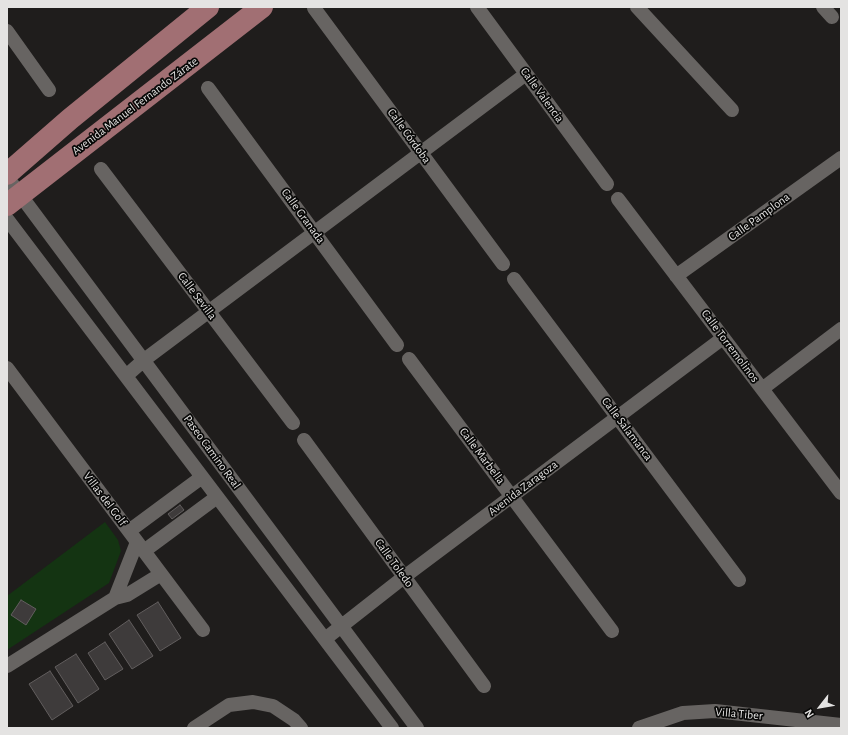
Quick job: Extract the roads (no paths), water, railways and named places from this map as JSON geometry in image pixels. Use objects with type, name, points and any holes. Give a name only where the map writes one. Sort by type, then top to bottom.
[{"type":"main road","points":[[7,174],[70,119],[208,7]]},
{"type":"main road","name":"Avenida Manuel Fernando Zárate","points":[[14,199],[189,66],[262,7]]},
{"type":"street","name":"Calle Valencia","points":[[477,7],[607,184]]},
{"type":"street","points":[[637,7],[732,110]]},
{"type":"street","name":"Calle Córdoba","points":[[314,8],[503,264]]},
{"type":"street","points":[[7,31],[49,90]]},
{"type":"street","points":[[126,376],[144,360],[422,154],[526,74]]},
{"type":"street","name":"Calle Granada","points":[[208,88],[398,345]]},
{"type":"street","name":"Calle Pamplona","points":[[676,276],[841,158]]},
{"type":"street","name":"Calle Sevilla","points":[[101,168],[293,423]]},
{"type":"street","name":"Paseo Camino Real","points":[[7,177],[14,199],[144,360],[416,728]]},
{"type":"street","name":"Calle Torremolinos","points":[[618,199],[841,493]]},
{"type":"street","name":"Paseo Camino Real","points":[[7,219],[392,728]]},
{"type":"street","name":"Calle Salamanca","points":[[514,279],[739,580]]},
{"type":"street","points":[[762,389],[841,329]]},
{"type":"street","name":"Avenida Zaragoza","points":[[325,639],[404,577],[723,338]]},
{"type":"street","name":"Calle Marbella","points":[[409,359],[612,631]]},
{"type":"street","name":"Villas del Golf","points":[[7,368],[203,630]]},
{"type":"street","name":"Calle Toledo","points":[[304,440],[484,686]]},
{"type":"street","points":[[115,598],[137,542],[202,477]]},
{"type":"street","points":[[137,542],[217,497]]},
{"type":"street","points":[[7,666],[115,598],[127,595],[161,574]]},
{"type":"street","points":[[194,728],[229,705],[252,702],[273,706],[294,720],[301,728]]},
{"type":"street","name":"Villa Tiber","points":[[638,728],[683,714],[715,711],[841,725]]}]
